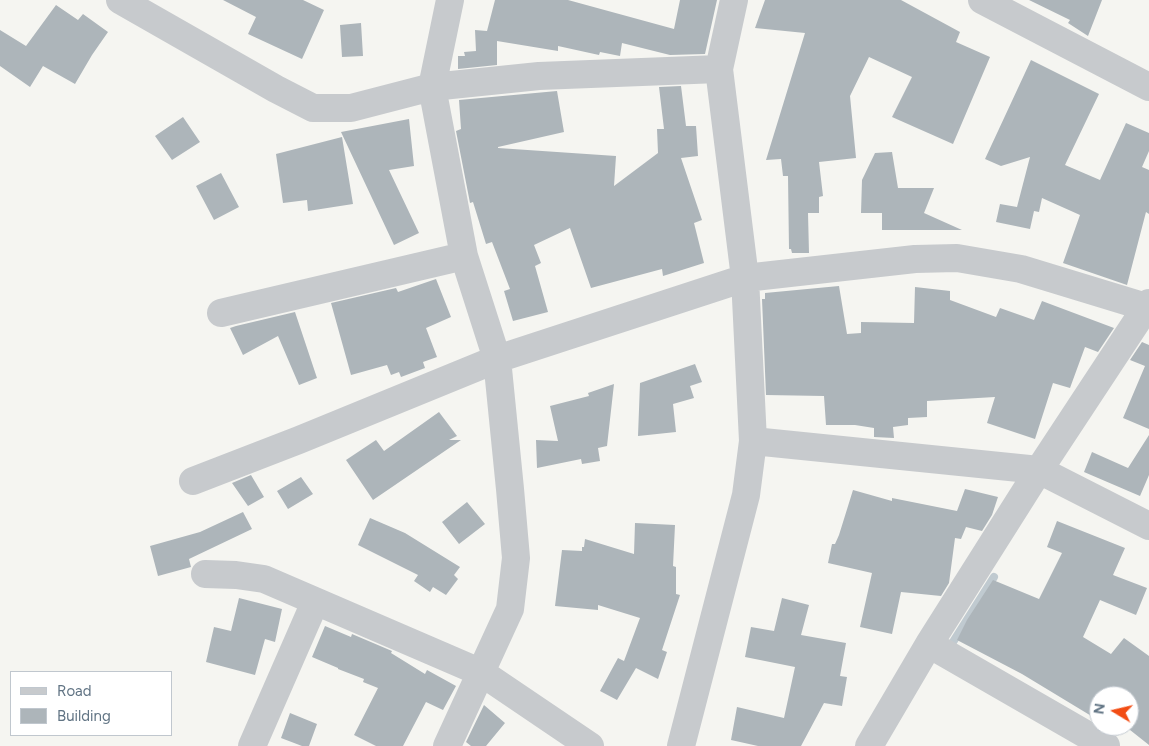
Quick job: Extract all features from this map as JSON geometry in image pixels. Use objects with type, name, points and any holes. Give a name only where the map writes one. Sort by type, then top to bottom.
[{"type":"street","points":[[120,0],[313,108],[352,108],[432,87],[539,76],[719,69]]},
{"type":"street","points":[[447,746],[510,609],[516,558],[497,359],[464,256],[432,87],[450,0]]},
{"type":"street","points":[[682,746],[746,495],[753,441],[745,278],[719,69],[734,0]]},
{"type":"street","points":[[993,2],[1149,86]]},
{"type":"street","points":[[221,313],[464,256]]},
{"type":"street","points":[[193,481],[497,359],[745,278],[915,258],[957,258],[1021,269],[1148,306],[1039,470],[929,644],[869,746]]},
{"type":"street","points":[[753,441],[1039,470],[1149,526]]},
{"type":"street","points":[[205,574],[236,575],[264,579],[482,673],[590,746]]},
{"type":"street","points":[[252,746],[315,602]]},
{"type":"street","points":[[929,644],[1106,746]]},
{"type":"building","points":[[223,0],[303,0],[324,10],[302,59],[248,34],[256,17]]},
{"type":"building","points":[[495,0],[568,0],[674,29],[680,0],[717,0],[705,54],[670,55],[622,43],[620,56],[600,52],[599,55],[558,46],[558,51],[497,41],[497,65],[458,69],[458,56],[465,56],[464,52],[476,51],[475,30],[487,31]]},
{"type":"building","points":[[765,0],[901,0],[960,32],[956,42],[990,57],[953,144],[892,117],[912,77],[869,57],[850,96],[856,158],[819,162],[823,196],[819,197],[819,213],[808,213],[809,253],[792,253],[791,249],[789,249],[788,176],[783,176],[781,159],[766,160],[805,33],[755,28]]},
{"type":"building","points":[[1029,0],[1102,0],[1088,36],[1068,23],[1070,20]]},
{"type":"building","points":[[56,5],[78,20],[83,14],[108,32],[75,84],[43,66],[30,87],[0,66],[0,30],[26,46]]},
{"type":"building","points":[[361,23],[363,56],[342,57],[340,25]]},
{"type":"building","points":[[1031,60],[1099,94],[1065,165],[1100,180],[1126,123],[1149,133],[1149,151],[1142,167],[1149,170],[1149,214],[1146,212],[1127,285],[1063,263],[1080,215],[1042,198],[1039,212],[1034,211],[1030,229],[996,222],[1000,204],[1017,207],[1030,157],[1001,166],[985,159]]},
{"type":"building","points":[[681,86],[686,126],[696,126],[698,156],[681,158],[702,220],[694,223],[704,263],[663,276],[662,269],[591,288],[570,228],[534,245],[541,263],[535,266],[548,312],[513,321],[504,291],[510,289],[492,242],[486,244],[473,202],[470,203],[456,131],[461,129],[459,100],[557,91],[564,132],[498,148],[616,156],[614,186],[658,153],[657,129],[664,129],[659,87]]},
{"type":"building","points":[[183,117],[200,142],[172,160],[155,136]]},
{"type":"building","points":[[409,119],[414,166],[389,170],[419,233],[394,245],[341,132]]},
{"type":"building","points":[[342,137],[353,204],[308,211],[307,200],[283,203],[276,154]]},
{"type":"building","points":[[892,152],[898,188],[934,188],[924,213],[962,230],[882,230],[882,213],[861,213],[862,180],[875,153]]},
{"type":"building","points":[[221,173],[239,207],[214,220],[196,186]]},
{"type":"building","points":[[436,279],[451,317],[426,328],[437,357],[423,362],[425,368],[401,377],[399,372],[391,375],[387,365],[351,375],[331,303],[396,288],[398,292]]},
{"type":"building","points":[[839,286],[847,334],[861,333],[861,322],[914,323],[915,287],[950,291],[950,300],[996,317],[1000,308],[1034,320],[1042,301],[1114,328],[1098,352],[1085,347],[1070,388],[1053,383],[1035,439],[987,423],[995,397],[927,401],[927,417],[908,418],[908,425],[893,427],[894,438],[874,437],[874,428],[855,425],[826,425],[824,396],[766,395],[762,299],[765,299],[765,293]]},
{"type":"building","points":[[295,312],[317,378],[299,385],[278,336],[243,355],[230,328]]},
{"type":"building","points":[[1142,342],[1149,345],[1149,429],[1123,418],[1145,366],[1130,360]]},
{"type":"building","points":[[695,364],[702,382],[690,386],[694,398],[673,404],[676,432],[638,436],[640,383]]},
{"type":"building","points":[[614,384],[607,446],[598,448],[600,461],[582,464],[581,459],[537,468],[536,440],[558,441],[550,406],[589,396],[588,393]]},
{"type":"building","points":[[439,412],[457,436],[449,440],[461,440],[373,500],[346,460],[376,440],[384,451]]},
{"type":"building","points":[[1149,435],[1149,475],[1140,496],[1084,472],[1092,452],[1128,468]]},
{"type":"building","points":[[251,475],[264,497],[248,506],[232,483]]},
{"type":"building","points":[[301,477],[313,494],[288,509],[277,491]]},
{"type":"building","points":[[965,489],[998,497],[992,515],[982,531],[966,527],[961,539],[955,538],[949,583],[941,596],[901,592],[892,634],[860,627],[872,573],[828,563],[832,544],[835,544],[839,535],[853,490],[892,501],[892,498],[957,511]]},
{"type":"building","points":[[467,502],[485,524],[459,544],[442,522]]},
{"type":"building","points":[[243,512],[252,529],[189,559],[191,567],[158,576],[150,546],[200,532]]},
{"type":"building","points":[[370,518],[405,533],[460,567],[454,575],[458,579],[446,595],[433,587],[430,592],[414,581],[418,575],[358,545]]},
{"type":"building","points":[[1057,521],[1125,548],[1113,575],[1147,588],[1136,615],[1100,600],[1083,637],[1111,654],[1124,638],[1149,656],[1149,745],[1138,736],[1139,686],[1089,686],[1089,715],[1022,674],[957,640],[967,620],[993,580],[1039,599],[1062,553],[1047,547]]},
{"type":"building","points":[[635,523],[675,525],[673,566],[676,567],[676,594],[680,595],[662,650],[667,652],[658,679],[636,668],[617,700],[600,691],[618,658],[624,661],[640,618],[598,605],[598,610],[555,606],[562,550],[582,551],[585,539],[634,554]]},
{"type":"building","points":[[239,598],[282,609],[275,642],[265,639],[255,675],[206,662],[214,627],[231,631]]},
{"type":"building","points":[[782,598],[809,605],[801,635],[846,643],[840,676],[847,677],[842,706],[824,703],[801,746],[758,746],[731,740],[737,707],[784,718],[795,667],[745,657],[751,627],[774,631]]},
{"type":"building","points":[[325,626],[351,637],[352,634],[392,651],[391,653],[425,674],[427,670],[456,686],[443,710],[426,702],[403,746],[376,746],[354,735],[378,688],[363,682],[364,679],[312,657]]},
{"type":"building","points":[[484,705],[505,723],[486,746],[471,746],[466,742]]},
{"type":"building","points":[[290,713],[317,724],[309,746],[302,746],[281,738]]},
{"type":"waterway","points":[[953,642],[994,577]]}]
